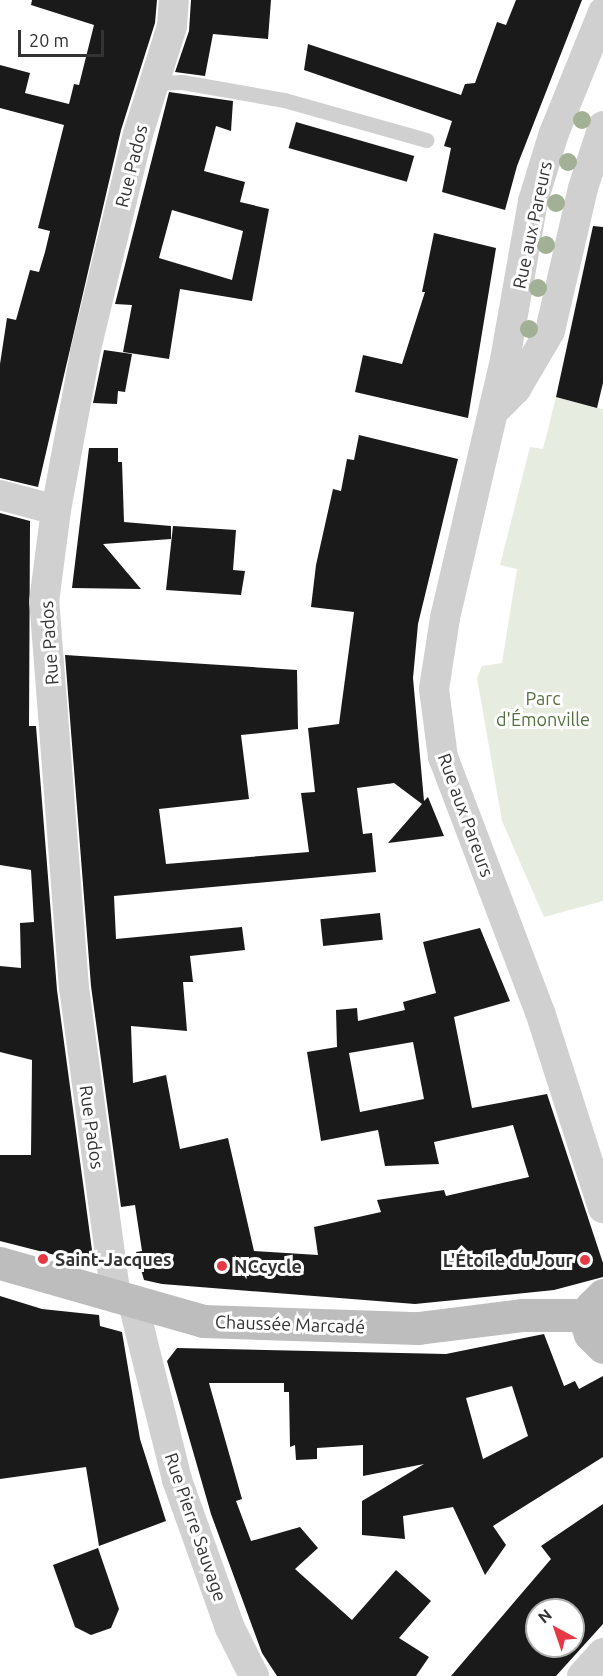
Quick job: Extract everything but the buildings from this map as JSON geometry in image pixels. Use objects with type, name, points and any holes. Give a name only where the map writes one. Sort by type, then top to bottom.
[{"type":"street","name":"Rue Pados","points":[[124,1300],[73,977],[44,602],[56,510],[85,353],[138,134],[172,26],[174,0]]},
{"type":"street","name":"Rue aux Pareurs","points":[[603,12],[554,134],[533,201],[494,410],[446,618],[434,689],[443,758],[540,1012],[603,1208]]},
{"type":"street","points":[[494,410],[516,389],[550,331],[583,188],[603,126]]},
{"type":"street","points":[[0,495],[56,510]]},
{"type":"street","name":"Chaussée Marcadé","points":[[0,1263],[203,1321],[418,1328],[595,1305]]},
{"type":"street","name":"Rue Pierre Sauvage","points":[[124,1300],[177,1480],[230,1628],[254,1676]]},
{"type":"street","points":[[595,1305],[590,1334],[603,1347]]},
{"type":"street","points":[[582,1676],[603,1653]]},
{"type":"lane","points":[[154,83],[182,82],[284,100],[426,140]]},
{"type":"green space","name":"Parc d'Émonville","points":[[556,397],[603,409],[603,901],[544,917],[502,821],[477,678],[482,666],[502,663],[517,569],[500,565],[530,447],[543,449]]},
{"type":"place","name":"Saint-Jacques","points":[[43,1259]]},
{"type":"place","name":"L'Étoile du Jour","points":[[585,1260]]},
{"type":"place","name":"NCcycle","points":[[222,1266]]}]
